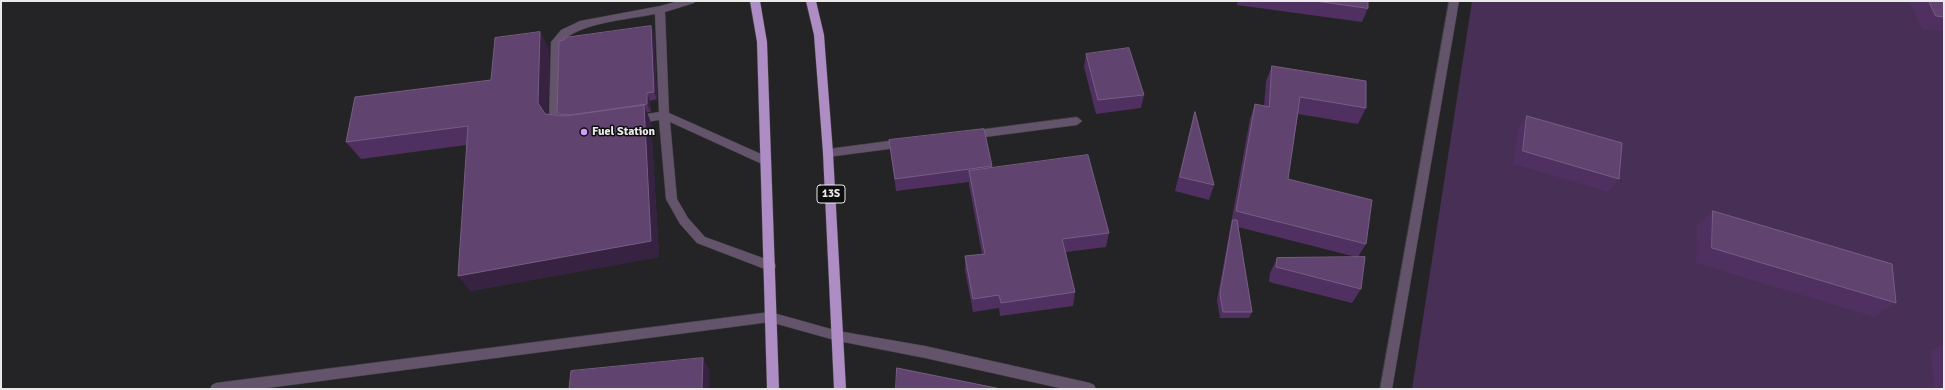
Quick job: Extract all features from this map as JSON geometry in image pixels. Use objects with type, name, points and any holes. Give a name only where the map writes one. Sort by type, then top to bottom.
[{"type":"highway","points":[[755,1],[762,42],[773,389]]},
{"type":"highway","name":"13S","points":[[811,1],[819,35],[828,153],[840,389]]},
{"type":"street","points":[[574,128],[559,127],[554,121],[556,42],[564,33],[580,25],[660,10],[691,1]]},
{"type":"street","points":[[1386,389],[1454,1]]},
{"type":"street","points":[[660,10],[664,115],[672,198],[684,221],[701,240],[770,266]]},
{"type":"street","points":[[626,121],[664,115],[766,162]]},
{"type":"street","points":[[960,136],[1077,121]]},
{"type":"street","points":[[828,153],[914,142]]},
{"type":"street","points":[[216,389],[770,317],[838,336],[926,352],[1090,389]]},
{"type":"shaded area","points":[[1472,1],[1944,1],[1944,389],[1412,389]]},
{"type":"building","points":[[1316,1],[1368,1],[1368,8]]},
{"type":"building","points":[[1929,1],[1944,1],[1944,17],[1936,16]]},
{"type":"building","points":[[651,26],[654,92],[647,93],[647,104],[570,115],[559,114],[557,112],[559,41],[564,40],[564,38]]},
{"type":"building","points":[[540,32],[538,103],[545,114],[565,116],[644,105],[651,241],[458,276],[468,126],[346,142],[355,97],[491,80],[495,38]]},
{"type":"building","points":[[1129,48],[1144,95],[1098,100],[1086,54]]},
{"type":"building","points":[[1272,66],[1366,81],[1366,108],[1300,97],[1288,179],[1372,200],[1366,244],[1236,211],[1255,104],[1269,107]]},
{"type":"building","points":[[1195,112],[1214,185],[1180,177]]},
{"type":"building","points":[[1527,116],[1622,143],[1619,179],[1523,151]]},
{"type":"building","points":[[984,129],[992,166],[895,179],[889,140]]},
{"type":"building","points":[[1088,155],[1109,233],[1062,239],[1075,292],[1001,303],[999,295],[973,299],[965,256],[985,254],[969,171]]},
{"type":"building","points":[[1713,211],[1892,264],[1896,303],[1712,248]]},
{"type":"building","points":[[1233,220],[1237,220],[1252,312],[1223,312],[1220,294]]},
{"type":"building","points":[[1365,257],[1361,289],[1276,267],[1277,258]]},
{"type":"building","points":[[703,358],[702,389],[569,389],[571,371]]},
{"type":"building","points":[[897,368],[1001,389],[896,389]]},
{"type":"place","name":"Fuel Station","points":[[584,132]]}]
